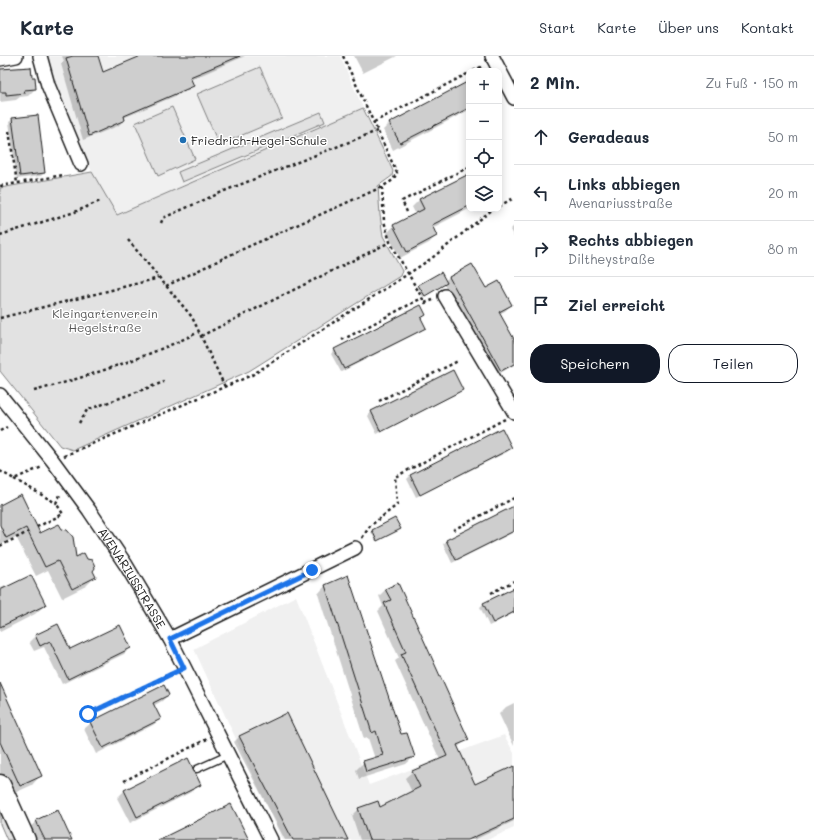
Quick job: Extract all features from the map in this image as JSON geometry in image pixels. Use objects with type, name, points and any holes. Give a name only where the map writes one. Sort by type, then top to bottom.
[{"type":"main road","points":[[0,785],[25,840]]},
{"type":"street","points":[[0,59],[16,56]]},
{"type":"street","points":[[40,56],[48,85],[81,164]]},
{"type":"street","points":[[492,56],[514,98]]},
{"type":"street","points":[[445,296],[510,394],[511,414]]},
{"type":"street","name":"AVENARIUSSTRASSE","points":[[0,396],[53,461],[126,564],[170,639],[271,840]]},
{"type":"street","points":[[170,639],[355,548]]},
{"type":"lane","points":[[197,769],[228,755]]},
{"type":"path","points":[[166,286],[234,252],[382,187],[393,180],[397,173],[342,56]]},
{"type":"path","points":[[374,122],[466,75]]},
{"type":"path","points":[[9,131],[17,183]]},
{"type":"path","points":[[161,222],[163,218],[229,189],[377,131]]},
{"type":"path","points":[[407,212],[402,201],[466,169]]},
{"type":"path","points":[[0,186],[64,175]]},
{"type":"path","points":[[382,187],[384,221],[390,242],[424,303],[445,296]]},
{"type":"path","points":[[502,204],[514,198]]},
{"type":"path","points":[[0,235],[75,212],[100,201]]},
{"type":"path","points":[[14,479],[252,375],[432,258],[489,212]]},
{"type":"path","points":[[128,240],[192,317],[225,387]]},
{"type":"path","points":[[201,336],[390,242]]},
{"type":"path","points":[[0,318],[148,281],[158,277]]},
{"type":"path","points":[[342,340],[422,298]]},
{"type":"path","points":[[34,391],[62,384],[137,358],[199,332]]},
{"type":"path","points":[[379,401],[458,361]]},
{"type":"path","points":[[79,423],[87,410],[164,382]]},
{"type":"path","points":[[355,548],[370,526],[397,505],[395,477],[511,414]]},
{"type":"path","points":[[0,432],[6,426],[11,432]]},
{"type":"path","points":[[36,462],[44,473]]},
{"type":"path","points":[[0,471],[56,503],[63,514],[37,528]]},
{"type":"path","points":[[56,489],[60,494],[56,503]]},
{"type":"path","points":[[453,530],[514,498]]},
{"type":"path","points":[[0,546],[28,532]]},
{"type":"path","points":[[491,593],[514,581]]},
{"type":"path","points":[[88,714],[184,668]]},
{"type":"path","points":[[124,781],[218,734]]},
{"type":"shaded area","name":"Friedrich-Hegel-Schule","points":[[47,56],[340,56],[363,108],[116,215],[92,172],[53,86]]},
{"type":"shaded area","points":[[296,596],[369,785],[504,735],[514,753],[514,828],[487,840],[283,840],[194,649]]},
{"type":"green space","points":[[260,67],[282,118],[219,145],[197,94]]},
{"type":"green space","points":[[172,107],[195,159],[158,176],[135,123]]},
{"type":"green space","name":"Kleingartenverein Hegelstraße","points":[[363,108],[393,171],[392,176],[378,186],[383,236],[402,271],[400,276],[249,371],[73,450],[60,446],[0,371],[0,188],[92,172],[117,215]]},
{"type":"green space","points":[[321,112],[325,122],[182,182],[178,172]]},
{"type":"green space","points":[[0,799],[18,840],[7,840],[0,824]]},
{"type":"building","points":[[73,56],[98,56],[103,72],[141,56],[240,56],[190,77],[194,86],[124,116],[125,120],[89,136],[66,58]]},
{"type":"building","points":[[31,67],[32,77],[35,77],[36,89],[24,90],[25,93],[6,95],[6,92],[0,92],[0,69]]},
{"type":"building","points":[[466,83],[466,110],[400,143],[389,123]]},
{"type":"building","points":[[38,115],[45,173],[20,176],[12,118]]},
{"type":"building","points":[[466,176],[466,208],[432,225],[437,236],[407,252],[393,225],[424,209],[419,199]]},
{"type":"building","points":[[472,264],[486,288],[499,281],[512,305],[499,312],[514,339],[514,364],[501,371],[449,277]]},
{"type":"building","points":[[441,272],[447,283],[425,296],[418,285]]},
{"type":"building","points":[[421,305],[426,315],[421,318],[426,328],[344,369],[334,349]]},
{"type":"building","points":[[453,370],[463,390],[381,432],[371,411]]},
{"type":"building","points":[[502,428],[512,448],[420,495],[410,475]]},
{"type":"building","points":[[21,494],[40,533],[59,524],[62,529],[67,530],[73,537],[76,557],[84,553],[87,559],[92,560],[95,568],[93,571],[96,577],[72,589],[58,561],[45,567],[26,528],[6,538],[0,525],[0,505]]},
{"type":"building","points":[[514,506],[514,531],[456,560],[446,540]]},
{"type":"building","points":[[395,518],[401,529],[377,541],[372,530]]},
{"type":"building","points":[[31,575],[46,605],[0,627],[0,590]]},
{"type":"building","points":[[348,575],[401,734],[407,733],[415,757],[366,772],[363,761],[383,755],[376,731],[372,733],[325,585]]},
{"type":"building","points":[[398,583],[469,740],[457,745],[475,784],[514,766],[514,819],[468,840],[369,840],[358,808],[378,801],[380,807],[420,787],[412,771],[447,756],[401,654],[406,652],[384,603],[391,600],[385,589]]},
{"type":"building","points":[[514,588],[514,612],[493,623],[483,603]]},
{"type":"building","points":[[58,624],[70,649],[120,625],[131,648],[68,679],[50,641],[40,646],[35,635]]},
{"type":"building","points":[[0,683],[42,776],[20,786],[0,742]]},
{"type":"building","points":[[164,685],[169,695],[153,703],[161,719],[103,748],[90,722]]},
{"type":"building","points":[[287,713],[348,840],[293,840],[239,736]]},
{"type":"building","points":[[188,758],[201,785],[137,817],[124,790]]},
{"type":"building","points":[[231,804],[249,840],[158,840]]},
{"type":"building","points":[[58,810],[72,840],[45,840],[40,830],[36,820]]},
{"type":"place","name":"Friedrich-Hegel-Schule","points":[[183,140]]},
{"type":"route","points":[[88,714],[184,668],[170,639],[312,570]]}]
